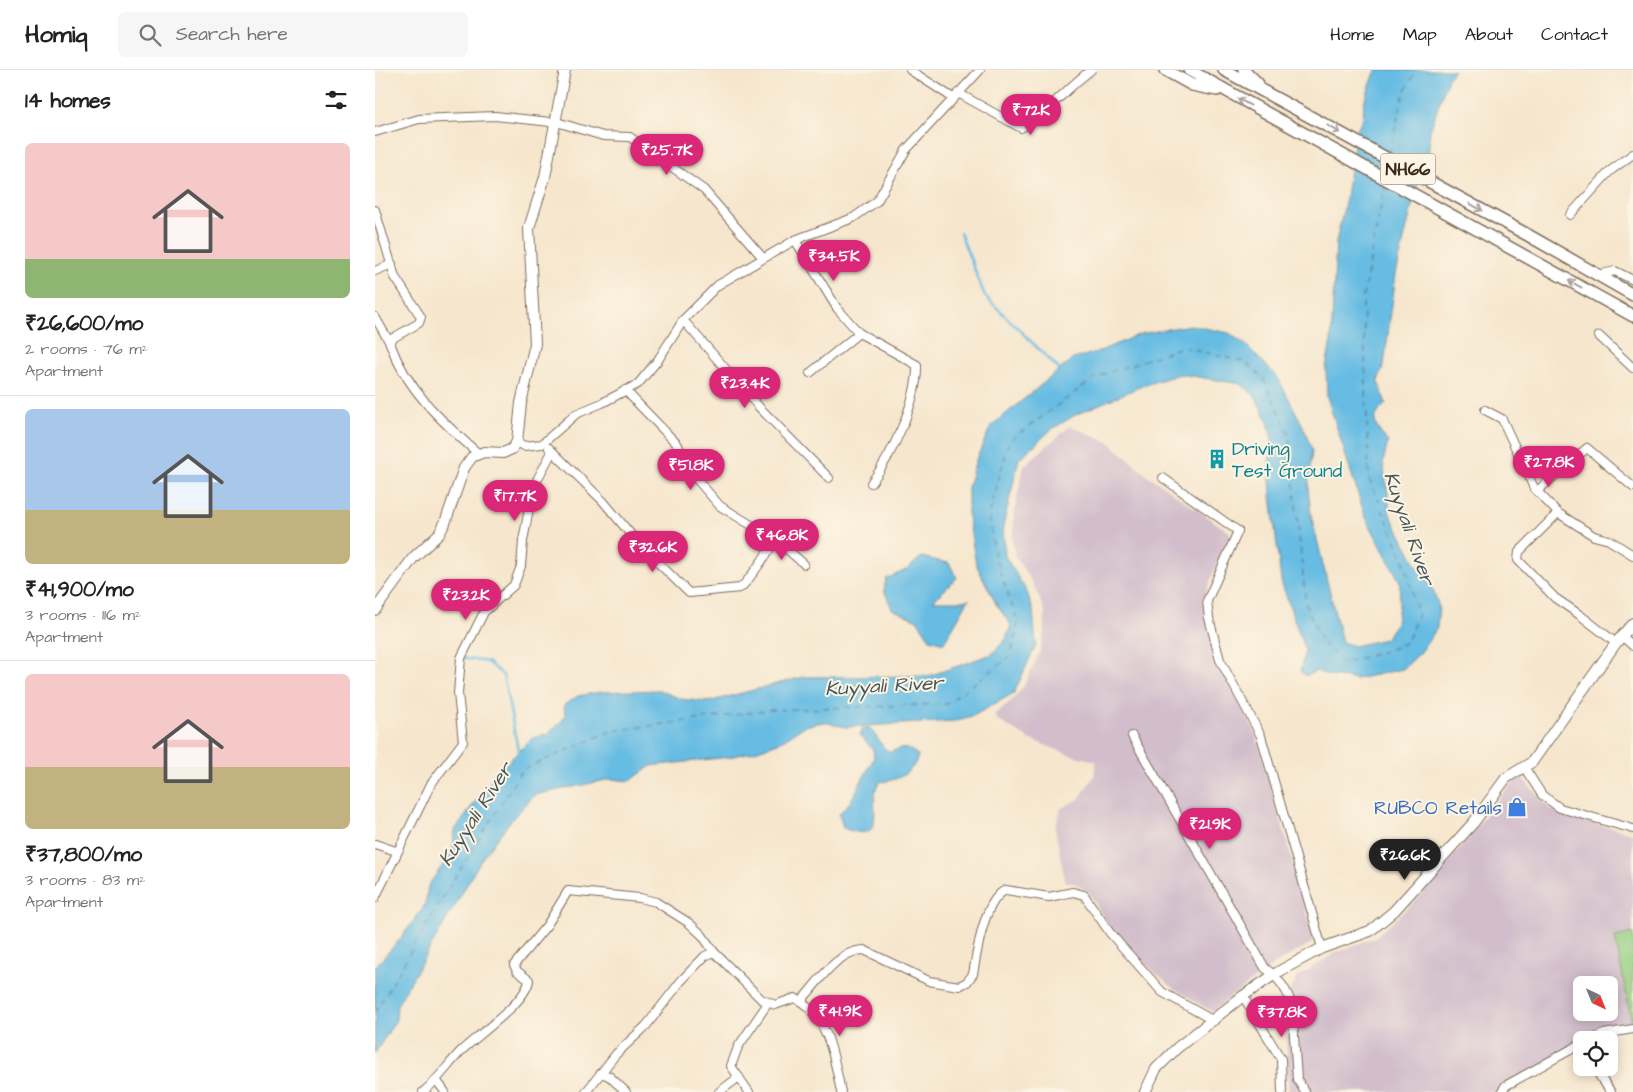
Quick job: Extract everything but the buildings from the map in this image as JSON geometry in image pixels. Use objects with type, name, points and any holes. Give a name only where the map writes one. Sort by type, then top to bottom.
[{"type":"highway","points":[[1165,70],[1192,85],[1228,93]]},
{"type":"highway","name":"NH66","points":[[1189,70],[1633,316]]},
{"type":"highway","name":"NH66","points":[[1224,70],[1291,105],[1633,295]]},
{"type":"highway","points":[[1244,70],[1269,95]]},
{"type":"main road","points":[[375,610],[413,558],[439,534],[445,524],[464,468],[472,457],[479,454],[503,453],[512,449],[517,442],[521,403],[535,344],[529,228],[545,176],[565,70]]},
{"type":"main road","points":[[1145,1092],[1156,1069],[1177,1048],[1214,1021],[1243,996],[1322,948],[1369,931],[1394,911],[1474,822],[1506,778],[1532,762],[1619,640],[1633,624]]},
{"type":"street","points":[[910,70],[955,96],[1021,128],[1035,120],[1067,89],[1091,70]]},
{"type":"street","points":[[517,442],[523,446],[545,442],[575,414],[638,384],[653,366],[683,320],[718,285],[795,240],[853,218],[877,201],[906,150],[980,70]]},
{"type":"street","points":[[375,132],[419,119],[495,116],[555,122],[603,136],[630,137],[704,190],[763,258]]},
{"type":"street","points":[[1570,215],[1610,170],[1633,154]]},
{"type":"street","points":[[375,210],[395,277],[421,317],[419,323],[393,338],[391,343]]},
{"type":"street","points":[[795,240],[837,308],[859,333],[917,365],[913,392],[893,450],[871,483]]},
{"type":"street","points":[[375,271],[392,264]]},
{"type":"street","points":[[1598,275],[1615,271],[1633,280]]},
{"type":"street","points":[[1599,297],[1608,307],[1633,322]]},
{"type":"street","points":[[375,317],[391,343],[395,356],[429,407],[479,454]]},
{"type":"street","points":[[683,320],[758,406],[829,478]]},
{"type":"street","points":[[810,373],[859,333]]},
{"type":"street","points":[[1599,336],[1633,368]]},
{"type":"street","points":[[625,390],[678,445],[686,467],[720,506],[793,551]]},
{"type":"street","points":[[1485,410],[1502,419],[1526,474],[1537,491],[1558,513],[1594,536],[1609,540],[1633,555]]},
{"type":"street","points":[[545,442],[552,452],[603,501],[638,543],[689,593],[740,588],[747,583],[750,575],[776,540]]},
{"type":"street","points":[[1537,491],[1587,448],[1633,487]]},
{"type":"street","points":[[375,898],[396,851],[431,784],[463,742],[459,693],[461,658],[484,612],[514,585],[521,566],[523,540],[531,498],[538,478],[552,452]]},
{"type":"street","points":[[1163,478],[1238,531],[1207,601],[1209,618],[1220,660],[1261,736],[1322,948]]},
{"type":"street","points":[[1558,513],[1519,552],[1518,560],[1555,598],[1619,640],[1633,646]]},
{"type":"street","points":[[776,540],[803,564]]},
{"type":"street","points":[[1132,736],[1265,968],[1275,975],[1290,997],[1297,1079],[1305,1092]]},
{"type":"street","points":[[1523,767],[1542,795],[1560,808],[1633,829]]},
{"type":"street","points":[[375,844],[396,851]]},
{"type":"street","points":[[801,1001],[843,955],[864,950],[929,981],[959,986],[967,982],[973,974],[987,914],[999,893],[1006,890],[1049,896],[1073,892],[1084,895],[1110,934],[1162,992],[1214,1021]]},
{"type":"street","points":[[423,1092],[437,1080],[460,1052],[509,1010],[528,986],[529,980],[517,971],[514,965],[547,925],[568,891],[639,898],[655,902],[689,923],[702,935],[714,952],[741,980],[768,1003],[775,1005],[795,998],[801,1001],[824,1029],[830,1042],[841,1092]]},
{"type":"street","points":[[586,1092],[616,1054],[646,1026],[681,981],[705,956],[714,952]]},
{"type":"street","points":[[1243,996],[1281,1059],[1282,1092]]},
{"type":"street","points":[[749,1092],[731,1066],[734,1056],[768,1003]]},
{"type":"street","points":[[1618,1032],[1633,1029]]},
{"type":"street","points":[[1502,1092],[1505,1086],[1573,1050]]},
{"type":"street","points":[[601,1073],[609,1076],[625,1092]]},
{"type":"street","points":[[1600,1076],[1611,1092]]},
{"type":"street","points":[[719,1092],[739,1077]]},
{"type":"street","points":[[437,1080],[445,1092]]},
{"type":"shaded area","points":[[1070,426],[1109,442],[1147,475],[1229,532],[1231,536],[1216,565],[1204,599],[1210,637],[1215,656],[1254,730],[1315,941],[1273,965],[1212,1012],[1175,989],[1139,960],[1108,926],[1090,894],[1077,884],[1065,881],[1055,828],[1061,808],[1079,799],[1094,776],[1096,761],[1071,755],[1029,739],[999,721],[994,715],[1012,700],[1024,686],[1040,651],[1044,632],[1045,611],[1032,582],[1015,557],[1012,540],[1016,502],[1024,466]]},
{"type":"shaded area","points":[[1519,774],[1549,808],[1570,817],[1633,833],[1633,1024],[1611,1027],[1600,1031],[1573,1031],[1573,1047],[1513,1092],[1289,1092],[1284,996],[1294,985],[1297,977],[1335,953],[1375,937],[1413,903],[1434,880]]},
{"type":"green space","points":[[1633,933],[1633,1023],[1632,1023],[1615,937]]},
{"type":"water","name":"Kuyyali River","points":[[1376,70],[1454,70],[1448,78],[1430,131],[1428,160],[1416,189],[1396,274],[1384,365],[1378,381],[1386,404],[1375,418],[1379,431],[1388,442],[1383,463],[1389,512],[1417,566],[1433,590],[1439,607],[1437,628],[1421,652],[1403,669],[1356,679],[1329,676],[1317,671],[1306,676],[1300,671],[1305,651],[1281,581],[1269,464],[1272,438],[1268,422],[1255,396],[1241,384],[1180,374],[1142,386],[1077,414],[1052,429],[1019,459],[1003,526],[1005,556],[1027,592],[1033,610],[1036,645],[1014,693],[975,715],[955,721],[846,727],[823,722],[805,726],[778,743],[755,751],[729,757],[651,766],[630,781],[611,779],[535,795],[512,819],[484,855],[397,1005],[396,1020],[375,1053],[375,967],[401,938],[425,905],[428,886],[452,852],[455,830],[495,775],[532,738],[548,734],[560,723],[565,716],[564,705],[578,696],[601,692],[659,690],[681,699],[708,702],[803,677],[929,676],[992,654],[1006,639],[1011,625],[996,604],[976,564],[968,516],[968,487],[976,460],[991,426],[1073,359],[1100,351],[1140,334],[1190,325],[1229,333],[1246,345],[1278,378],[1303,426],[1312,450],[1308,488],[1311,515],[1342,642],[1354,646],[1385,639],[1396,624],[1400,582],[1365,516],[1327,397],[1326,368],[1331,341],[1336,242],[1345,203],[1356,132],[1363,118],[1364,102]]},
{"type":"water","points":[[921,557],[949,563],[957,578],[933,601],[963,601],[969,599],[944,643],[930,639],[917,620],[892,609],[884,590],[886,579],[908,569]]},
{"type":"water","points":[[863,728],[870,728],[885,749],[890,752],[905,749],[911,750],[918,755],[909,771],[899,778],[880,782],[876,789],[873,826],[868,831],[859,832],[843,828],[839,814],[850,802],[874,758],[873,750],[860,735]]},
{"type":"waterway","points":[[960,233],[985,296],[1062,372]]},
{"type":"waterway","points":[[462,658],[487,662],[503,675],[519,755]]},
{"type":"ferry route","points":[[1389,154],[1404,93],[1416,70]]},
{"type":"ferry route","points":[[1386,174],[1388,166]]},
{"type":"ferry route","points":[[375,1012],[446,892],[522,770],[611,731],[771,710],[946,704],[1011,656],[1018,623],[995,557],[989,516],[1009,441],[1096,377],[1182,347],[1245,362],[1264,379],[1289,434],[1306,606],[1322,642],[1343,663],[1386,651],[1407,642],[1418,614],[1403,557],[1369,479],[1363,297],[1385,185]]},
{"type":"place","name":"Driving Test Ground","points":[[1217,459]]},
{"type":"place","name":"RUBCO Retails","points":[[1517,807]]}]
